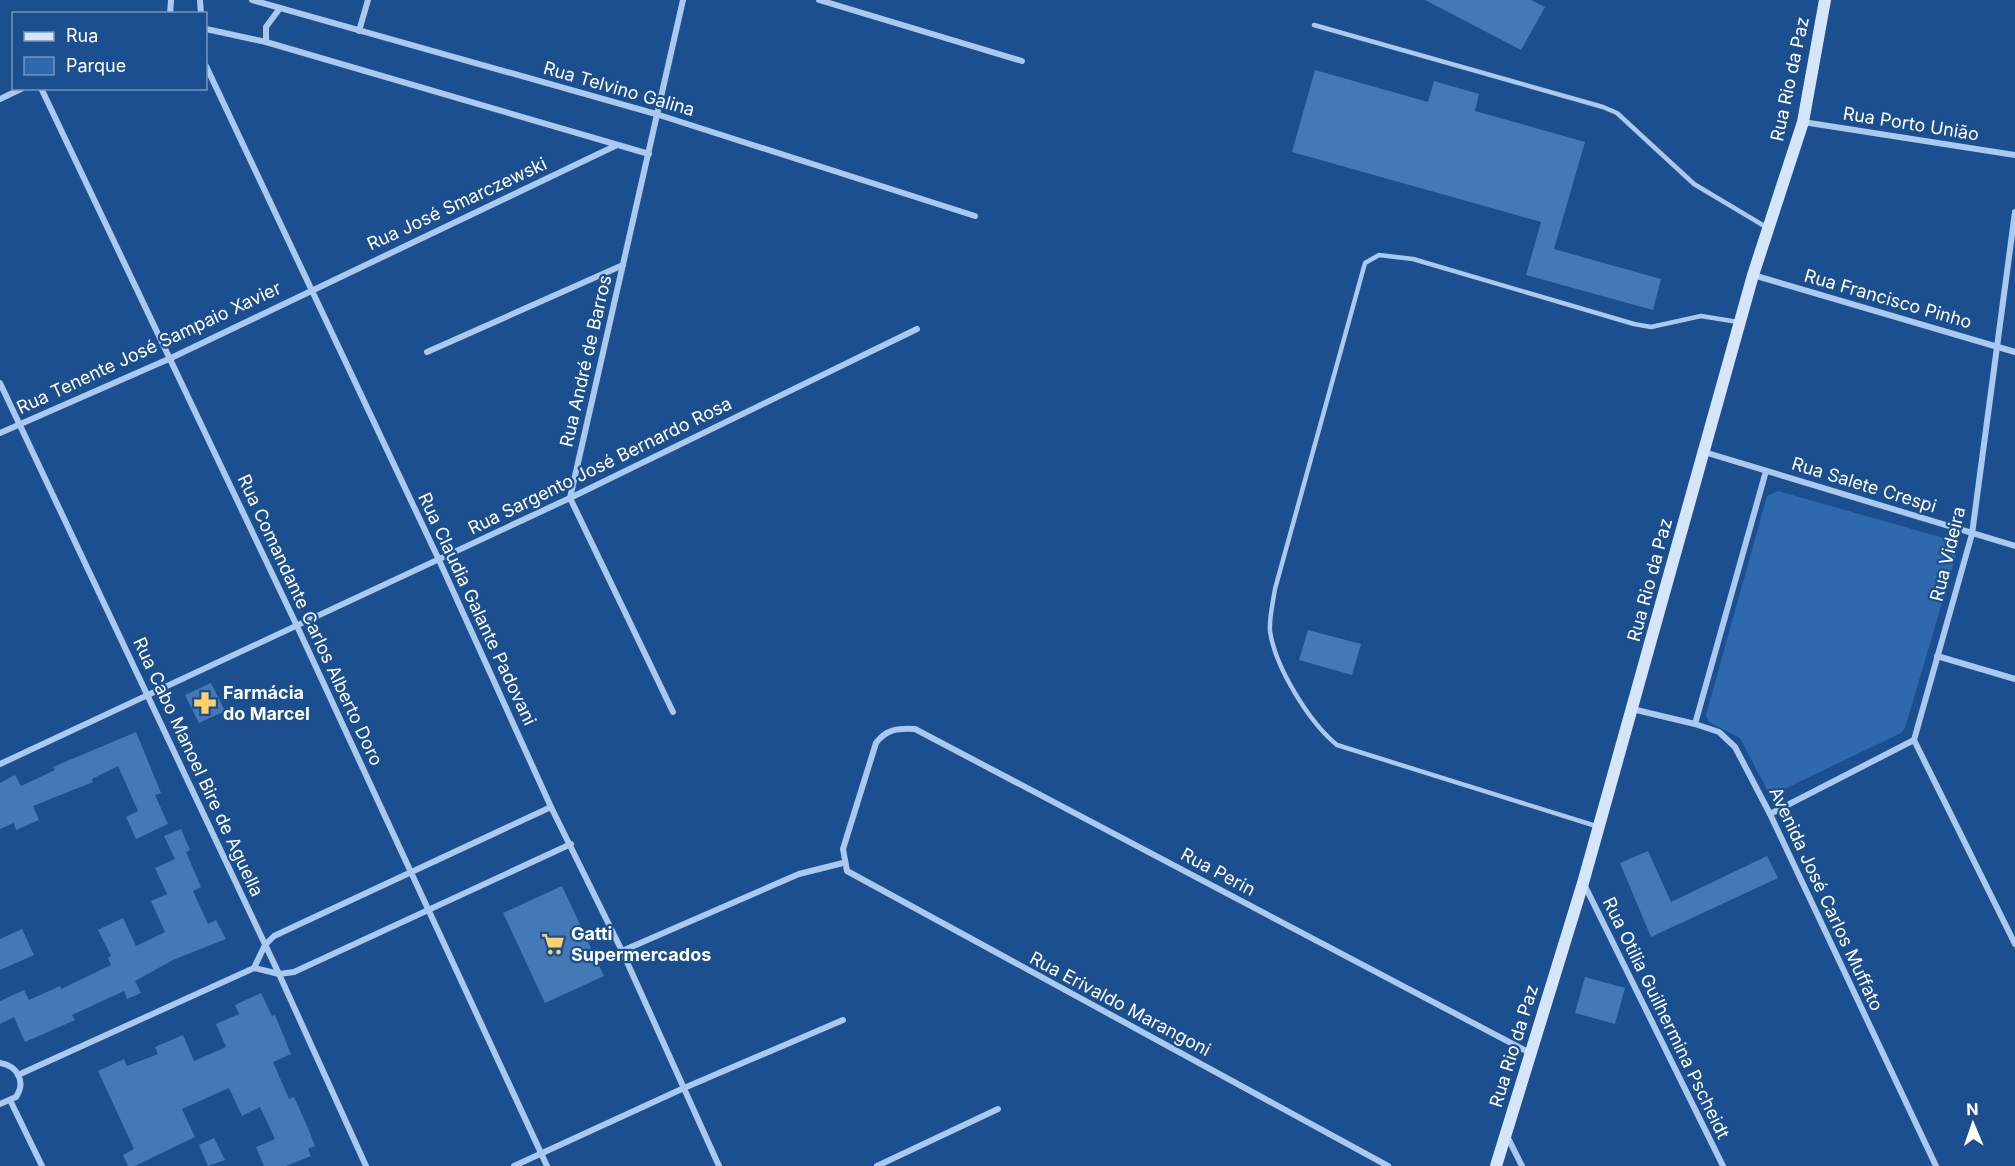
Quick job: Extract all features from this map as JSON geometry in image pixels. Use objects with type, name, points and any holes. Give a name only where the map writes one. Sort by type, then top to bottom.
[{"type":"main road","name":"Rua Rio da Paz","points":[[1496,1166],[1583,883],[1753,275],[1803,122],[1825,0]]},
{"type":"street","name":"Rua Telvino Galina","points":[[252,0],[656,114],[975,216]]},
{"type":"street","points":[[359,31],[368,0]]},
{"type":"street","name":"Rua André de Barros","points":[[570,498],[683,0]]},
{"type":"street","points":[[819,0],[1022,61]]},
{"type":"street","points":[[266,42],[266,27],[280,8]]},
{"type":"street","points":[[207,29],[266,42],[648,154]]},
{"type":"street","name":"Rua Claudia Galante Padovani","points":[[207,68],[310,291],[439,560],[551,807],[622,951],[719,1166]]},
{"type":"street","points":[[0,99],[19,90]]},
{"type":"street","name":"Rua Comandante Carlos Alberto Doro","points":[[42,90],[297,626],[547,1166]]},
{"type":"street","name":"Rua Porto União","points":[[1803,122],[2015,155]]},
{"type":"street","name":"Rua José Smarczewski","points":[[310,291],[617,145]]},
{"type":"street","name":"Rua Videira","points":[[1914,740],[1972,534],[1999,347],[2015,212]]},
{"type":"street","points":[[427,352],[623,265]]},
{"type":"street","name":"Rua Francisco Pinho","points":[[1753,275],[2015,352]]},
{"type":"street","name":"Rua Tenente José Sampaio Xavier","points":[[0,433],[171,358],[310,291]]},
{"type":"street","name":"Rua Sargento José Bernardo Rosa","points":[[0,764],[570,498],[917,329]]},
{"type":"street","name":"Rua Cabo Manoel Bire de Aguella","points":[[0,383],[279,974],[366,1166]]},
{"type":"street","name":"Rua Salete Crespi","points":[[1704,452],[2015,546]]},
{"type":"street","points":[[1695,724],[1766,471]]},
{"type":"street","points":[[570,498],[673,712]]},
{"type":"street","points":[[1937,656],[2015,679]]},
{"type":"street","name":"Avenida José Carlos Muffato","points":[[1632,710],[1695,724],[1719,732],[1735,747],[1770,814],[1936,1166]]},
{"type":"street","name":"Rua Perin","points":[[843,863],[843,849],[876,743],[890,731],[915,729],[1530,1053]]},
{"type":"street","points":[[1770,814],[1914,740],[2015,944]]},
{"type":"street","points":[[254,968],[265,945],[274,936],[551,807]]},
{"type":"street","points":[[18,1075],[254,968],[279,974],[294,972],[571,844]]},
{"type":"street","points":[[622,951],[799,873],[843,863]]},
{"type":"street","name":"Rua Erivaldo Marangoni","points":[[843,863],[854,877],[1388,1166]]},
{"type":"street","name":"Rua Otilia Guilhermina Pscheidt","points":[[1583,883],[1723,1166]]},
{"type":"street","points":[[514,1166],[684,1088],[843,1020]]},
{"type":"street","points":[[0,1063],[13,1067],[18,1075],[20,1092],[11,1102],[0,1104]]},
{"type":"street","points":[[11,1102],[42,1166]]},
{"type":"street","points":[[877,1166],[998,1109]]},
{"type":"street","points":[[1506,1133],[1522,1166]]},
{"type":"lane","points":[[1314,25],[1617,113],[1694,184],[1768,228]]},
{"type":"lane","points":[[1599,827],[1337,745],[1320,731],[1276,657],[1270,629],[1275,589],[1365,263],[1379,255],[1413,258],[1634,324],[1651,327],[1701,316],[1740,322]]},
{"type":"green space","points":[[1778,491],[1951,540],[1957,552],[1905,728],[1901,733],[1776,793],[1769,793],[1740,738],[1709,722],[1706,715],[1767,496]]},
{"type":"building","points":[[1425,0],[1531,0],[1545,7],[1521,50]]},
{"type":"building","points":[[1315,70],[1428,102],[1434,81],[1479,94],[1475,111],[1585,142],[1554,249],[1661,279],[1653,310],[1526,275],[1541,222],[1292,152]]},
{"type":"building","points":[[1308,630],[1361,644],[1352,675],[1299,660]]},
{"type":"building","name":"Farmácia do Marcel","points":[[211,683],[225,711],[199,723],[185,695]]},
{"type":"building","points":[[136,732],[161,793],[155,795],[168,824],[136,839],[126,817],[138,811],[118,766],[92,779],[93,782],[33,806],[39,820],[16,830],[14,823],[0,829],[0,783],[15,775],[21,786],[55,770],[53,767]]},
{"type":"building","points":[[181,829],[190,850],[186,852],[201,887],[193,891],[208,924],[216,920],[226,939],[173,960],[135,981],[141,993],[127,999],[124,991],[72,1015],[75,1020],[25,1042],[14,1017],[0,1024],[0,1001],[24,990],[29,1000],[60,986],[61,989],[111,965],[108,958],[111,956],[98,930],[123,918],[136,946],[165,932],[151,901],[167,894],[155,868],[175,859],[164,836]]},
{"type":"building","points":[[1648,851],[1671,902],[1767,856],[1778,878],[1651,937],[1620,863]]},
{"type":"building","name":"Gatti Supermercados","points":[[562,886],[604,976],[545,1003],[503,913]]},
{"type":"building","points":[[22,929],[34,955],[0,970],[0,939]]},
{"type":"building","points":[[1585,977],[1625,988],[1615,1024],[1575,1013]]},
{"type":"building","points":[[261,993],[272,1016],[275,1015],[291,1054],[273,1062],[289,1099],[294,1097],[308,1128],[315,1146],[308,1149],[311,1156],[286,1166],[264,1166],[256,1147],[275,1139],[260,1107],[242,1116],[229,1088],[182,1109],[195,1137],[135,1166],[128,1166],[123,1155],[134,1149],[98,1071],[124,1059],[127,1066],[158,1054],[155,1047],[183,1035],[194,1061],[226,1047],[216,1024],[239,1014],[235,1005]]},
{"type":"building","points":[[214,1138],[225,1160],[208,1166],[199,1145]]},
{"type":"place","name":"Farmácia do Marcel","points":[[205,703]]},
{"type":"place","name":"Gatti Supermercados","points":[[553,944]]}]
